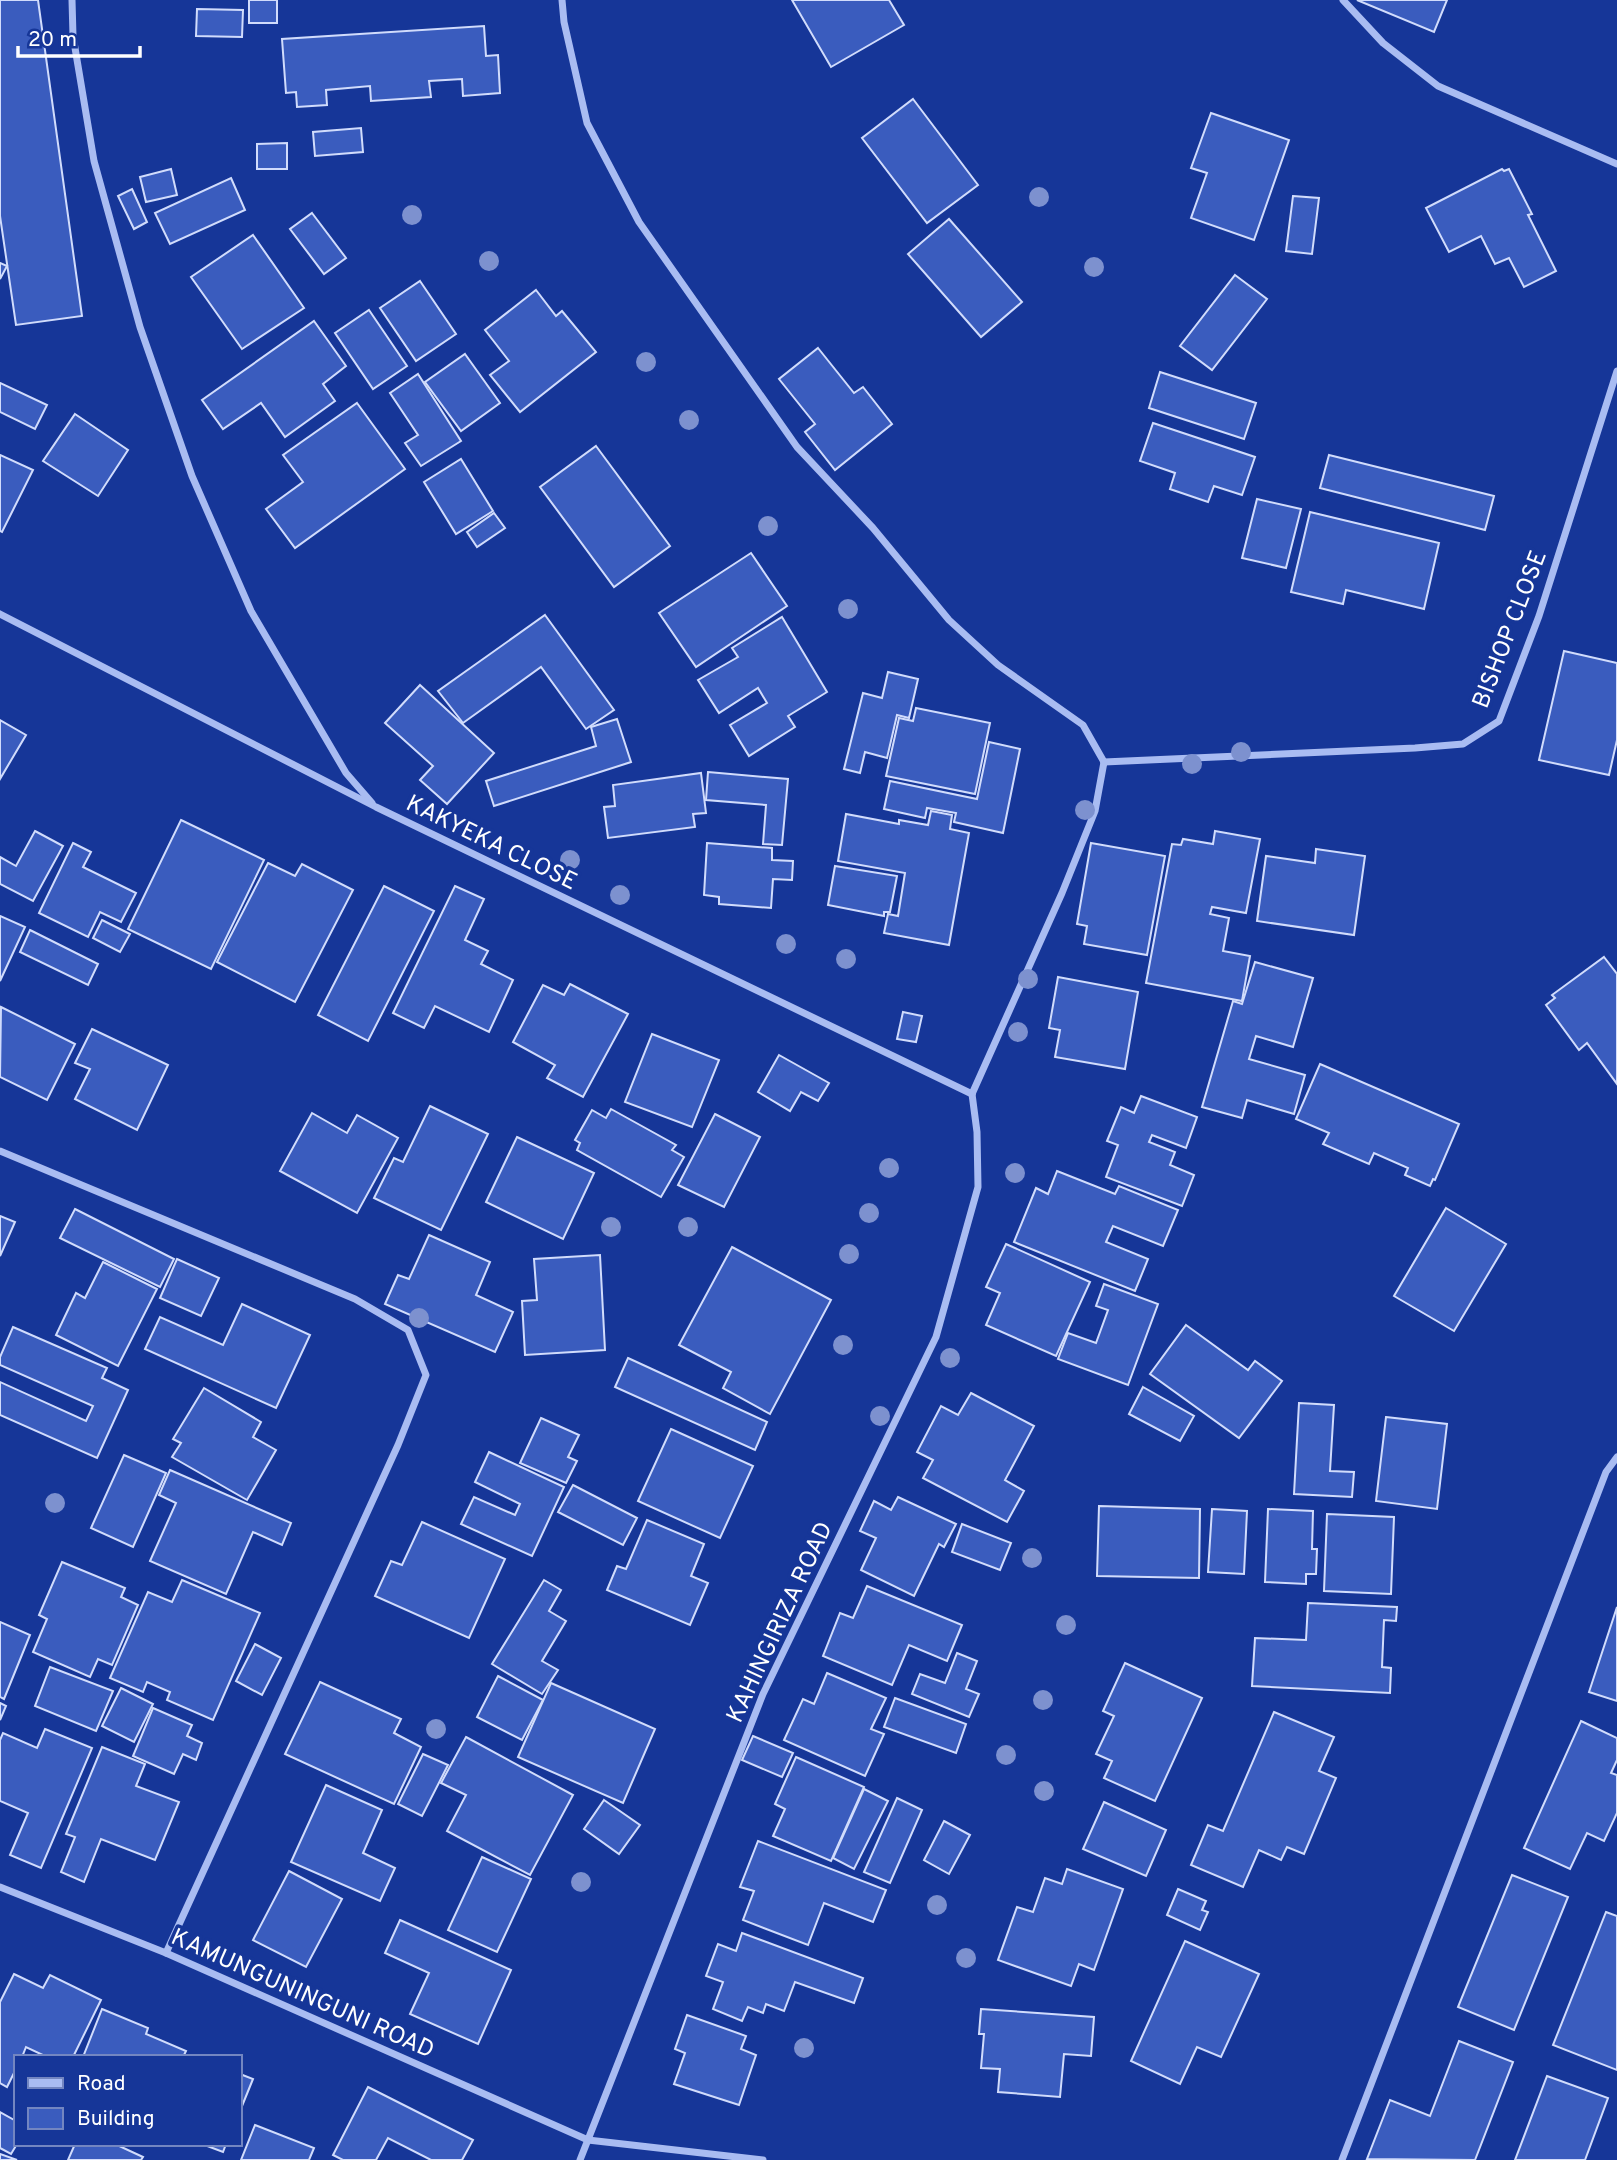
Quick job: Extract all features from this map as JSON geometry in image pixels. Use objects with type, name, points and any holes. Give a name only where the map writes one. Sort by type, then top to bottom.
[{"type":"street","points":[[72,0],[73,36],[94,161],[140,327],[192,476],[251,611],[346,773],[376,807]]},
{"type":"street","points":[[562,0],[564,22],[587,123],[639,222],[797,447],[873,528],[949,620],[998,665],[1083,725],[1104,762],[1095,811],[1062,893],[972,1094]]},
{"type":"street","points":[[1343,0],[1383,43],[1438,86],[1617,164]]},
{"type":"street","name":"BISHOP CLOSE","points":[[1104,762],[1463,744],[1499,721],[1539,616],[1617,371]]},
{"type":"street","name":"KAKYEKA CLOSE","points":[[0,614],[376,807],[972,1094]]},
{"type":"street","name":"KAHINGIRIZA ROAD","points":[[580,2160],[763,1694],[936,1337],[978,1187],[977,1132],[972,1094]]},
{"type":"street","points":[[0,1151],[355,1299],[408,1330],[426,1375],[398,1445],[166,1953]]},
{"type":"street","points":[[1342,2160],[1606,1472],[1617,1457]]},
{"type":"street","name":"KAMUNGUNINGUNI ROAD","points":[[0,1887],[166,1953],[588,2140],[763,2160]]},
{"type":"building","points":[[0,0],[38,0],[82,316],[16,325],[0,216]]},
{"type":"building","points":[[249,0],[277,0],[277,23],[249,23]]},
{"type":"building","points":[[792,0],[889,0],[904,25],[831,67]]},
{"type":"building","points":[[1357,0],[1447,0],[1434,32]]},
{"type":"building","points":[[197,9],[243,10],[242,37],[196,36]]},
{"type":"building","points":[[484,26],[486,56],[498,55],[500,93],[463,96],[462,79],[429,81],[431,97],[371,101],[370,86],[326,90],[327,105],[297,107],[296,92],[286,93],[282,39]]},
{"type":"building","points":[[913,99],[978,185],[927,223],[862,138]]},
{"type":"building","points":[[1211,113],[1289,140],[1254,240],[1191,218],[1207,173],[1191,168]]},
{"type":"building","points":[[361,128],[363,152],[315,156],[313,132]]},
{"type":"building","points":[[287,143],[287,169],[257,169],[257,144]]},
{"type":"building","points":[[171,169],[177,195],[146,202],[140,177]]},
{"type":"building","points":[[1502,169],[1509,169],[1556,271],[1524,287],[1509,258],[1495,264],[1481,236],[1449,252],[1426,208]]},
{"type":"building","points":[[231,178],[245,210],[170,244],[155,213]]},
{"type":"building","points":[[132,189],[147,222],[134,229],[118,196]]},
{"type":"building","points":[[1293,196],[1319,198],[1312,254],[1286,251]]},
{"type":"building","points":[[312,213],[346,258],[324,274],[290,229]]},
{"type":"building","points":[[949,219],[1022,302],[981,337],[908,254]]},
{"type":"building","points":[[253,235],[304,308],[242,349],[191,277]]},
{"type":"building","points":[[0,263],[7,266],[0,279]]},
{"type":"building","points":[[1235,275],[1267,299],[1212,370],[1180,346]]},
{"type":"building","points":[[420,281],[456,334],[416,361],[380,308]]},
{"type":"building","points":[[536,290],[556,316],[562,311],[596,352],[520,412],[490,375],[509,361],[485,330]]},
{"type":"building","points":[[369,310],[407,366],[373,389],[335,333]]},
{"type":"building","points":[[314,321],[346,366],[323,384],[335,401],[285,437],[261,403],[223,429],[202,400]]},
{"type":"building","points":[[818,348],[854,393],[863,387],[892,424],[835,470],[805,432],[815,424],[779,379]]},
{"type":"building","points":[[465,354],[500,403],[461,431],[425,382]]},
{"type":"building","points":[[1160,372],[1256,403],[1244,439],[1149,408]]},
{"type":"building","points":[[418,374],[461,441],[421,466],[405,443],[418,435],[390,393]]},
{"type":"building","points":[[0,383],[47,405],[35,429],[0,412]]},
{"type":"building","points":[[357,403],[405,469],[295,548],[266,509],[303,482],[283,455]]},
{"type":"building","points":[[75,414],[128,450],[98,496],[43,461]]},
{"type":"building","points":[[1153,423],[1255,457],[1242,495],[1214,486],[1208,502],[1170,489],[1175,473],[1140,461]]},
{"type":"building","points":[[596,446],[670,546],[614,587],[540,487]]},
{"type":"building","points":[[0,455],[33,470],[2,532],[0,531]]},
{"type":"building","points":[[1329,455],[1494,496],[1485,530],[1320,488]]},
{"type":"building","points":[[461,459],[493,511],[456,534],[424,482]]},
{"type":"building","points":[[1257,499],[1301,509],[1286,568],[1242,558]]},
{"type":"building","points":[[1310,512],[1439,543],[1424,609],[1346,590],[1343,604],[1291,592]]},
{"type":"building","points":[[494,513],[505,528],[477,547],[467,532]]},
{"type":"building","points":[[751,553],[787,606],[696,667],[659,613]]},
{"type":"building","points":[[545,615],[614,710],[586,729],[541,667],[463,723],[438,691]]},
{"type":"building","points":[[782,617],[827,692],[788,716],[795,727],[749,756],[730,725],[767,703],[758,688],[719,713],[698,680],[738,657],[732,648]]},
{"type":"building","points":[[1564,651],[1617,663],[1617,740],[1609,775],[1539,760]]},
{"type":"building","points":[[888,672],[918,679],[909,718],[897,715],[887,758],[865,752],[860,773],[844,769],[863,693],[882,698]]},
{"type":"building","points":[[420,685],[494,753],[447,804],[420,780],[433,766],[385,723]]},
{"type":"building","points":[[916,708],[990,723],[975,794],[886,776],[899,718],[913,721]]},
{"type":"building","points":[[617,719],[631,762],[494,806],[486,781],[596,746],[591,727]]},
{"type":"building","points":[[0,720],[26,735],[0,779]]},
{"type":"building","points":[[989,742],[1020,749],[1003,833],[954,822],[956,813],[927,808],[925,818],[884,809],[890,781],[977,799]]},
{"type":"building","points":[[708,772],[788,779],[782,845],[763,844],[766,805],[706,800]]},
{"type":"building","points":[[701,773],[706,813],[693,814],[695,827],[608,838],[604,807],[615,806],[613,785]]},
{"type":"building","points":[[931,811],[952,815],[950,829],[969,833],[949,945],[884,933],[888,914],[898,916],[905,873],[838,861],[846,814],[899,824],[899,820],[928,825]]},
{"type":"building","points":[[181,820],[264,860],[211,969],[128,929]]},
{"type":"building","points":[[35,831],[63,846],[33,901],[0,884],[0,857],[16,866]]},
{"type":"building","points":[[1215,831],[1260,839],[1246,913],[1212,907],[1210,914],[1229,918],[1223,951],[1250,956],[1242,1001],[1146,983],[1172,844],[1181,845],[1183,839],[1213,844]]},
{"type":"building","points":[[73,843],[91,852],[83,867],[136,893],[121,922],[100,912],[88,937],[39,913]]},
{"type":"building","points":[[707,843],[772,848],[772,860],[793,861],[792,880],[773,879],[771,908],[719,904],[719,897],[704,895]]},
{"type":"building","points":[[1091,843],[1165,856],[1147,955],[1084,944],[1087,926],[1077,924]]},
{"type":"building","points":[[1316,849],[1365,856],[1354,935],[1257,921],[1266,856],[1315,863]]},
{"type":"building","points":[[268,863],[295,876],[302,864],[353,890],[295,1002],[217,962]]},
{"type":"building","points":[[835,866],[897,876],[890,912],[884,912],[884,916],[828,905]]},
{"type":"building","points":[[384,886],[434,911],[368,1041],[318,1015]]},
{"type":"building","points":[[455,886],[484,899],[465,940],[488,951],[481,964],[513,980],[489,1032],[435,1006],[424,1028],[393,1013]]},
{"type":"building","points":[[0,916],[25,927],[0,981]]},
{"type":"building","points":[[102,920],[130,934],[120,952],[93,938]]},
{"type":"building","points":[[30,930],[98,964],[88,985],[20,952]]},
{"type":"building","points":[[1604,957],[1617,974],[1617,1084],[1587,1043],[1579,1050],[1546,1005],[1555,998],[1552,995]]},
{"type":"building","points":[[1255,962],[1313,978],[1293,1047],[1256,1036],[1249,1059],[1305,1075],[1294,1114],[1247,1100],[1242,1118],[1202,1107],[1233,1001],[1242,1004]]},
{"type":"building","points":[[1058,977],[1138,992],[1125,1069],[1055,1057],[1060,1030],[1049,1028]]},
{"type":"building","points":[[570,984],[628,1014],[583,1097],[547,1078],[555,1065],[513,1042],[543,985],[564,995]]},
{"type":"building","points":[[1,1007],[75,1044],[47,1100],[0,1077]]},
{"type":"building","points":[[903,1012],[922,1016],[916,1042],[897,1039]]},
{"type":"building","points":[[92,1029],[168,1065],[137,1130],[75,1099],[90,1069],[75,1063]]},
{"type":"building","points":[[652,1034],[719,1060],[692,1127],[625,1102]]},
{"type":"building","points":[[779,1055],[829,1083],[818,1101],[801,1092],[790,1111],[758,1092]]},
{"type":"building","points":[[1320,1064],[1459,1124],[1430,1186],[1405,1175],[1408,1168],[1374,1153],[1369,1164],[1323,1144],[1329,1133],[1296,1119]]},
{"type":"building","points":[[1141,1096],[1197,1117],[1186,1148],[1152,1135],[1149,1142],[1175,1152],[1170,1165],[1194,1175],[1182,1206],[1106,1177],[1118,1145],[1107,1141],[1121,1107],[1134,1113]]},
{"type":"building","points":[[430,1106],[488,1134],[441,1230],[374,1198],[394,1158],[403,1162]]},
{"type":"building","points":[[611,1109],[676,1145],[672,1150],[684,1157],[661,1197],[577,1150],[580,1143],[575,1140],[592,1110],[606,1118]]},
{"type":"building","points":[[312,1113],[347,1133],[357,1115],[398,1138],[357,1213],[280,1171]]},
{"type":"building","points":[[715,1114],[760,1137],[724,1207],[678,1185]]},
{"type":"building","points":[[517,1137],[594,1173],[563,1239],[486,1202]]},
{"type":"building","points":[[1057,1171],[1115,1194],[1119,1186],[1178,1210],[1163,1246],[1113,1226],[1106,1242],[1148,1259],[1135,1291],[1014,1242],[1036,1188],[1048,1194]]},
{"type":"building","points":[[1446,1208],[1506,1244],[1454,1331],[1394,1296]]},
{"type":"building","points":[[75,1209],[174,1259],[160,1287],[60,1238]]},
{"type":"building","points":[[0,1216],[15,1222],[0,1256]]},
{"type":"building","points":[[429,1235],[490,1262],[476,1295],[513,1312],[495,1352],[385,1304],[398,1275],[409,1279]]},
{"type":"building","points":[[1006,1244],[1090,1282],[1056,1356],[986,1325],[1000,1293],[986,1287]]},
{"type":"building","points":[[732,1247],[831,1300],[770,1414],[723,1388],[731,1372],[679,1345]]},
{"type":"building","points":[[600,1255],[605,1350],[525,1355],[522,1301],[537,1300],[534,1259]]},
{"type":"building","points":[[177,1259],[219,1278],[201,1316],[160,1298]]},
{"type":"building","points":[[103,1262],[157,1289],[118,1366],[56,1335],[76,1293],[85,1298]]},
{"type":"building","points":[[1104,1284],[1158,1304],[1128,1385],[1058,1359],[1068,1333],[1096,1343],[1108,1310],[1096,1306]]},
{"type":"building","points":[[242,1304],[310,1335],[276,1408],[145,1349],[160,1317],[223,1345]]},
{"type":"building","points":[[1186,1325],[1248,1370],[1255,1361],[1282,1381],[1239,1438],[1150,1374]]},
{"type":"building","points":[[13,1327],[107,1368],[102,1378],[128,1390],[97,1458],[0,1415],[0,1382],[86,1421],[93,1406],[0,1365],[0,1357]]},
{"type":"building","points":[[628,1358],[767,1422],[755,1450],[615,1387]]},
{"type":"building","points":[[1143,1387],[1194,1416],[1180,1441],[1129,1414]]},
{"type":"building","points":[[204,1388],[261,1422],[253,1437],[276,1450],[247,1500],[172,1457],[181,1443],[173,1439]]},
{"type":"building","points":[[971,1393],[1034,1426],[1005,1480],[1024,1491],[1007,1522],[923,1478],[933,1460],[917,1452],[941,1406],[958,1415]]},
{"type":"building","points":[[1299,1403],[1334,1405],[1330,1471],[1354,1472],[1352,1497],[1294,1494]]},
{"type":"building","points":[[1386,1417],[1447,1424],[1437,1509],[1376,1501]]},
{"type":"building","points":[[541,1418],[579,1435],[568,1457],[577,1461],[566,1483],[520,1463]]},
{"type":"building","points":[[671,1429],[753,1466],[720,1538],[638,1501]]},
{"type":"building","points":[[489,1452],[564,1487],[532,1556],[461,1524],[474,1497],[515,1515],[520,1504],[475,1482]]},
{"type":"building","points":[[124,1455],[166,1473],[133,1547],[91,1528]]},
{"type":"building","points":[[170,1470],[291,1523],[282,1545],[253,1532],[226,1594],[150,1561],[176,1503],[159,1495]]},
{"type":"building","points":[[573,1485],[637,1518],[623,1545],[558,1512]]},
{"type":"building","points":[[898,1497],[956,1524],[944,1547],[939,1544],[914,1596],[861,1570],[876,1538],[860,1531],[874,1501],[891,1510]]},
{"type":"building","points":[[1099,1506],[1200,1509],[1199,1578],[1097,1576]]},
{"type":"building","points":[[1212,1509],[1247,1511],[1244,1574],[1208,1572]]},
{"type":"building","points":[[1268,1509],[1313,1511],[1312,1549],[1317,1549],[1316,1574],[1306,1574],[1306,1584],[1265,1582]]},
{"type":"building","points":[[1327,1514],[1394,1517],[1391,1594],[1324,1591]]},
{"type":"building","points":[[647,1520],[704,1544],[691,1576],[708,1583],[690,1625],[607,1590],[617,1566],[626,1569]]},
{"type":"building","points":[[422,1522],[505,1559],[469,1638],[375,1596],[391,1561],[402,1565]]},
{"type":"building","points":[[962,1524],[1011,1543],[1000,1570],[952,1552]]},
{"type":"building","points":[[62,1562],[125,1588],[121,1597],[138,1605],[112,1665],[98,1659],[90,1677],[33,1652],[47,1619],[39,1615]]},
{"type":"building","points":[[182,1580],[260,1613],[213,1720],[167,1700],[170,1692],[147,1682],[143,1692],[110,1678],[148,1592],[172,1602]]},
{"type":"building","points":[[544,1580],[561,1590],[549,1611],[566,1621],[542,1661],[558,1670],[542,1694],[492,1664]]},
{"type":"building","points":[[867,1586],[962,1625],[947,1661],[909,1645],[892,1685],[823,1656],[840,1613],[853,1618]]},
{"type":"building","points":[[1308,1603],[1397,1607],[1396,1621],[1384,1620],[1382,1667],[1391,1668],[1390,1693],[1252,1686],[1255,1638],[1306,1640]]},
{"type":"building","points":[[1617,1607],[1617,1701],[1589,1692]]},
{"type":"building","points":[[0,1622],[30,1635],[4,1699],[0,1697]]},
{"type":"building","points":[[255,1644],[281,1658],[262,1695],[236,1681]]},
{"type":"building","points":[[957,1653],[977,1661],[966,1689],[979,1694],[969,1717],[912,1694],[920,1674],[945,1683]]},
{"type":"building","points":[[1125,1663],[1202,1698],[1155,1801],[1104,1778],[1112,1761],[1096,1754],[1114,1716],[1103,1711]]},
{"type":"building","points":[[50,1667],[113,1691],[96,1731],[35,1706]]},
{"type":"building","points":[[827,1673],[886,1698],[871,1729],[884,1734],[865,1776],[784,1740],[803,1699],[814,1704]]},
{"type":"building","points":[[498,1676],[543,1700],[522,1740],[477,1717]]},
{"type":"building","points":[[320,1682],[401,1719],[394,1733],[421,1747],[394,1804],[285,1754]]},
{"type":"building","points":[[551,1683],[655,1729],[623,1803],[518,1757]]},
{"type":"building","points":[[121,1688],[153,1704],[134,1742],[102,1726]]},
{"type":"building","points":[[895,1698],[966,1724],[956,1753],[884,1727]]},
{"type":"building","points":[[0,1703],[6,1706],[0,1720]]},
{"type":"building","points":[[153,1708],[192,1725],[187,1736],[202,1743],[196,1760],[183,1754],[174,1774],[133,1756]]},
{"type":"building","points":[[1274,1712],[1334,1737],[1319,1771],[1336,1778],[1304,1854],[1287,1847],[1281,1860],[1259,1850],[1243,1887],[1191,1865],[1208,1825],[1223,1831]]},
{"type":"building","points":[[1581,1721],[1617,1738],[1617,1760],[1611,1773],[1617,1775],[1617,1813],[1604,1841],[1587,1833],[1570,1869],[1524,1848]]},
{"type":"building","points":[[45,1729],[92,1748],[41,1868],[10,1855],[28,1813],[0,1801],[0,1740],[3,1733],[37,1748]]},
{"type":"building","points":[[753,1736],[793,1753],[782,1777],[742,1760]]},
{"type":"building","points":[[466,1737],[573,1795],[530,1875],[447,1831],[466,1795],[441,1783]]},
{"type":"building","points":[[102,1747],[145,1764],[136,1786],[179,1802],[155,1860],[101,1839],[84,1882],[61,1872],[75,1837],[66,1834]]},
{"type":"building","points":[[423,1754],[448,1765],[422,1816],[398,1804]]},
{"type":"building","points":[[796,1757],[864,1787],[831,1861],[773,1836],[785,1809],[775,1804]]},
{"type":"building","points":[[326,1785],[382,1810],[363,1853],[395,1868],[380,1901],[291,1862]]},
{"type":"building","points":[[864,1789],[888,1801],[854,1869],[833,1858]]},
{"type":"building","points":[[897,1798],[922,1810],[890,1883],[864,1872]]},
{"type":"building","points":[[604,1800],[640,1825],[619,1854],[584,1829]]},
{"type":"building","points":[[1104,1802],[1166,1830],[1146,1876],[1083,1849]]},
{"type":"building","points":[[944,1821],[970,1835],[949,1874],[924,1860]]},
{"type":"building","points":[[758,1841],[886,1890],[873,1922],[824,1903],[808,1945],[743,1920],[754,1891],[740,1887]]},
{"type":"building","points":[[482,1857],[531,1879],[497,1952],[448,1930]]},
{"type":"building","points":[[1067,1869],[1123,1889],[1094,1970],[1079,1964],[1071,1986],[998,1960],[1017,1907],[1033,1912],[1045,1878],[1062,1884]]},
{"type":"building","points":[[289,1871],[342,1899],[306,1967],[253,1940]]},
{"type":"building","points":[[1512,1875],[1568,1897],[1514,2030],[1458,2007]]},
{"type":"building","points":[[1178,1889],[1206,1901],[1202,1910],[1208,1912],[1200,1930],[1167,1915]]},
{"type":"building","points":[[1606,1912],[1617,1916],[1617,2070],[1553,2045]]},
{"type":"building","points":[[400,1920],[511,1970],[478,2044],[410,2014],[429,1973],[385,1953]]},
{"type":"building","points":[[742,1933],[863,1978],[854,2003],[795,1982],[784,2011],[766,2004],[763,2013],[748,2007],[742,2021],[713,2009],[723,1982],[706,1976],[718,1944],[736,1951]]},
{"type":"building","points":[[1185,1941],[1259,1974],[1221,2057],[1197,2047],[1180,2084],[1131,2061]]},
{"type":"building","points":[[14,1974],[43,1988],[50,1975],[101,2000],[74,2055],[43,2055],[26,2047],[23,2055],[14,2055],[14,2073],[7,2087],[0,2083],[0,2002]]},
{"type":"building","points":[[102,2009],[148,2028],[146,2034],[186,2051],[184,2055],[84,2055]]},
{"type":"building","points":[[981,2009],[1094,2017],[1091,2056],[1064,2054],[1060,2097],[998,2092],[1000,2069],[981,2068],[984,2034],[979,2034]]},
{"type":"building","points":[[687,2015],[746,2036],[741,2049],[756,2055],[739,2105],[674,2084],[685,2053],[675,2049]]},
{"type":"building","points":[[1459,2041],[1513,2062],[1475,2160],[1367,2159],[1390,2100],[1430,2116]]},
{"type":"building","points":[[242,2075],[253,2079],[242,2106]]},
{"type":"building","points":[[1547,2076],[1608,2098],[1585,2160],[1515,2160]]},
{"type":"building","points":[[368,2087],[473,2140],[462,2160],[431,2160],[388,2138],[376,2160],[343,2160],[333,2155]]},
{"type":"building","points":[[0,2112],[14,2120],[16,2146],[11,2154],[0,2148]]},
{"type":"building","points":[[255,2125],[314,2148],[309,2160],[241,2160]]},
{"type":"building","points":[[74,2146],[119,2146],[143,2157],[141,2160],[68,2160]]},
{"type":"building","points":[[207,2146],[225,2146],[223,2152]]},
{"type":"building","points":[[0,2154],[17,2160],[0,2160]]}]
